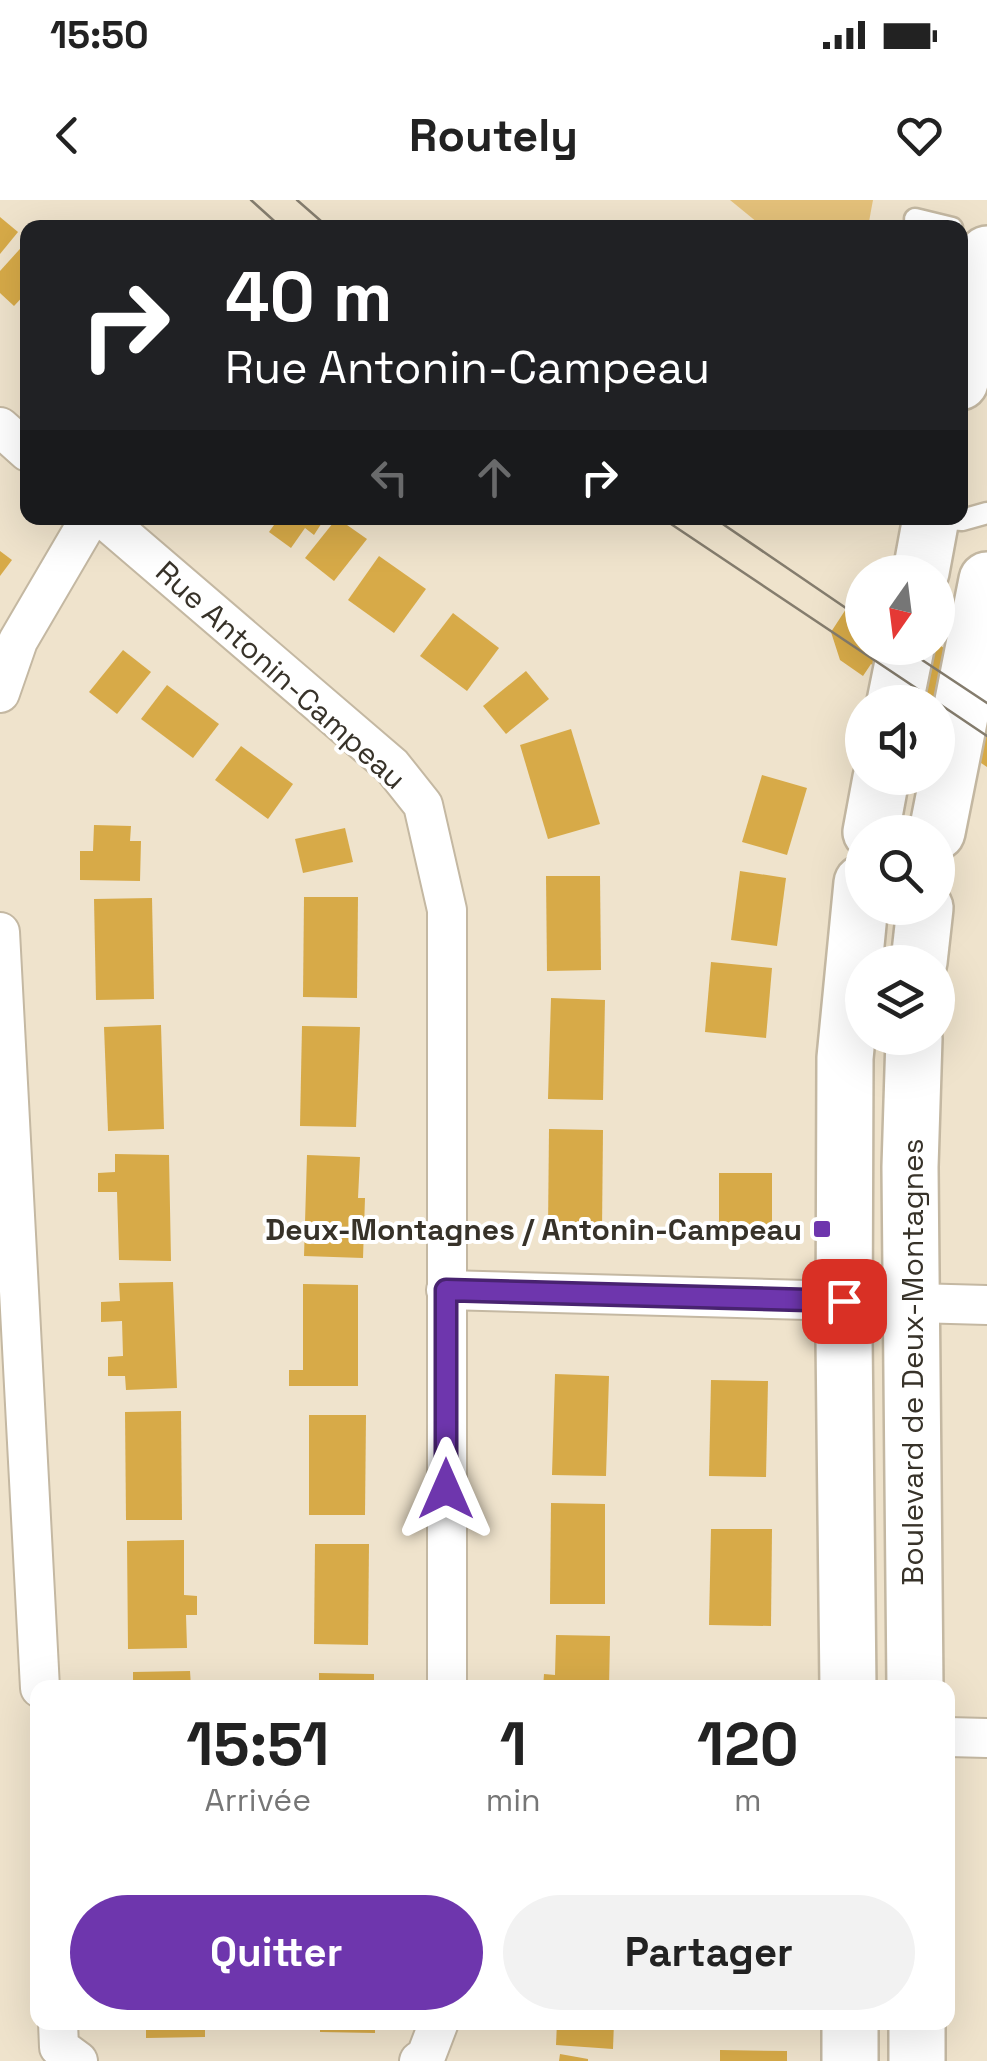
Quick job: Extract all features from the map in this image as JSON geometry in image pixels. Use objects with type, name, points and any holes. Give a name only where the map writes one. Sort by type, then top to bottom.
[{"type":"street","points":[[968,344],[987,254]]},
{"type":"street","points":[[0,427],[20,445]]},
{"type":"street","points":[[0,693],[18,642],[86,525]]},
{"type":"street","name":"Rue Antonin-Campeau","points":[[110,525],[392,766],[423,805],[447,910],[447,1680]]},
{"type":"street","points":[[924,555],[930,525]]},
{"type":"street","points":[[940,815],[987,580]]},
{"type":"street","points":[[848,1680],[844,1301],[847,1023],[858,925]]},
{"type":"street","points":[[0,932],[40,1680]]},
{"type":"street","name":"Boulevard de Deux-Montagnes","points":[[914,1055],[914,1680]]},
{"type":"street","points":[[446,1290],[987,1304]]},
{"type":"street","points":[[955,1737],[987,1738]]},
{"type":"street","points":[[58,2030],[59,2047],[78,2061]]},
{"type":"street","points":[[419,2061],[426,2056],[436,2030]]},
{"type":"street","points":[[850,2030],[850,2061]]},
{"type":"street","points":[[916,2030],[917,2061]]},
{"type":"shaded area","points":[[730,200],[873,200],[869,220],[754,220]]},
{"type":"building","points":[[0,217],[18,232],[0,254]]},
{"type":"building","points":[[20,249],[20,300],[14,306],[0,293],[0,271]]},
{"type":"building","points":[[274,525],[320,525],[314,535],[305,528],[291,548],[269,532]]},
{"type":"building","points":[[331,525],[347,525],[367,539],[334,581],[305,558]]},
{"type":"building","points":[[0,551],[12,560],[0,576]]},
{"type":"building","points":[[379,556],[426,589],[394,633],[348,600]]},
{"type":"building","points":[[845,611],[845,663],[840,660],[831,632]]},
{"type":"building","points":[[453,613],[499,648],[467,691],[420,656]]},
{"type":"building","points":[[123,650],[151,672],[117,714],[89,692]]},
{"type":"building","points":[[987,653],[987,767],[955,745],[955,685],[902,685],[872,665],[955,665],[955,656],[969,665]]},
{"type":"building","points":[[847,665],[870,665],[863,676]]},
{"type":"building","points":[[526,671],[549,699],[506,734],[483,706]]},
{"type":"building","points":[[167,685],[219,724],[193,758],[141,719]]},
{"type":"building","points":[[571,729],[600,824],[548,839],[520,745]]},
{"type":"building","points":[[241,746],[293,784],[268,819],[215,780]]},
{"type":"building","points":[[762,775],[807,788],[787,855],[742,842]]},
{"type":"building","points":[[94,825],[131,826],[130,841],[141,841],[140,881],[80,880],[80,851],[93,851]]},
{"type":"building","points":[[345,828],[353,862],[303,873],[295,839]]},
{"type":"building","points":[[740,871],[786,878],[777,946],[731,940]]},
{"type":"building","points":[[546,876],[600,876],[601,970],[547,971]]},
{"type":"building","points":[[304,897],[358,897],[357,998],[303,997]]},
{"type":"building","points":[[152,898],[154,999],[96,1000],[94,899]]},
{"type":"building","points":[[711,962],[772,968],[766,1038],[705,1032]]},
{"type":"building","points":[[551,998],[605,1000],[603,1100],[548,1099]]},
{"type":"building","points":[[161,1025],[164,1129],[108,1131],[104,1027]]},
{"type":"building","points":[[302,1026],[360,1027],[356,1127],[300,1126]]},
{"type":"building","points":[[549,1129],[603,1130],[602,1230],[548,1229]]},
{"type":"building","points":[[115,1154],[169,1155],[171,1261],[119,1260],[117,1192],[98,1192],[98,1173],[115,1172]]},
{"type":"building","points":[[307,1155],[360,1157],[358,1198],[365,1198],[363,1258],[304,1256]]},
{"type":"building","points":[[719,1173],[772,1173],[772,1227],[719,1227]]},
{"type":"building","points":[[173,1282],[177,1388],[126,1390],[125,1376],[108,1376],[108,1357],[123,1356],[122,1321],[101,1322],[101,1302],[120,1301],[119,1283]]},
{"type":"building","points":[[303,1284],[358,1285],[358,1386],[289,1386],[289,1370],[303,1370]]},
{"type":"building","points":[[555,1374],[609,1376],[606,1476],[552,1475]]},
{"type":"building","points":[[711,1380],[768,1381],[766,1477],[709,1476]]},
{"type":"building","points":[[181,1411],[182,1520],[126,1520],[125,1412]]},
{"type":"building","points":[[309,1415],[366,1415],[365,1515],[309,1515]]},
{"type":"building","points":[[551,1503],[605,1504],[605,1604],[550,1604]]},
{"type":"building","points":[[711,1529],[772,1529],[771,1626],[709,1625]]},
{"type":"building","points":[[184,1540],[184,1595],[197,1596],[197,1615],[186,1615],[187,1648],[128,1649],[127,1541]]},
{"type":"building","points":[[315,1544],[369,1544],[368,1645],[314,1644]]},
{"type":"building","points":[[556,1635],[610,1636],[609,1680],[544,1680],[544,1674],[555,1675]]},
{"type":"building","points":[[190,1671],[191,1680],[133,1680],[133,1672]]},
{"type":"building","points":[[319,1673],[374,1674],[374,1680],[319,1680]]},
{"type":"building","points":[[146,2030],[205,2030],[205,2037],[146,2038]]},
{"type":"building","points":[[320,2030],[375,2030],[375,2033]]},
{"type":"building","points":[[557,2030],[614,2030],[613,2049],[556,2045]]},
{"type":"building","points":[[720,2050],[787,2051],[787,2061],[720,2061]]},
{"type":"building","points":[[560,2054],[588,2059],[588,2061],[559,2061]]},
{"type":"tram line","points":[[251,200],[273,220]]},
{"type":"tram line","points":[[297,200],[320,220]]},
{"type":"tram line","points":[[672,525],[912,685]]},
{"type":"tram line","points":[[724,525],[845,607]]},
{"type":"tram line","points":[[930,665],[987,703]]},
{"type":"tram line","points":[[955,714],[987,736]]},
{"type":"place","name":"Deux-Montagnes / Antonin-Campeau","points":[[822,1229]]},
{"type":"route","points":[[446,1489],[446,1290],[844,1301]]}]
